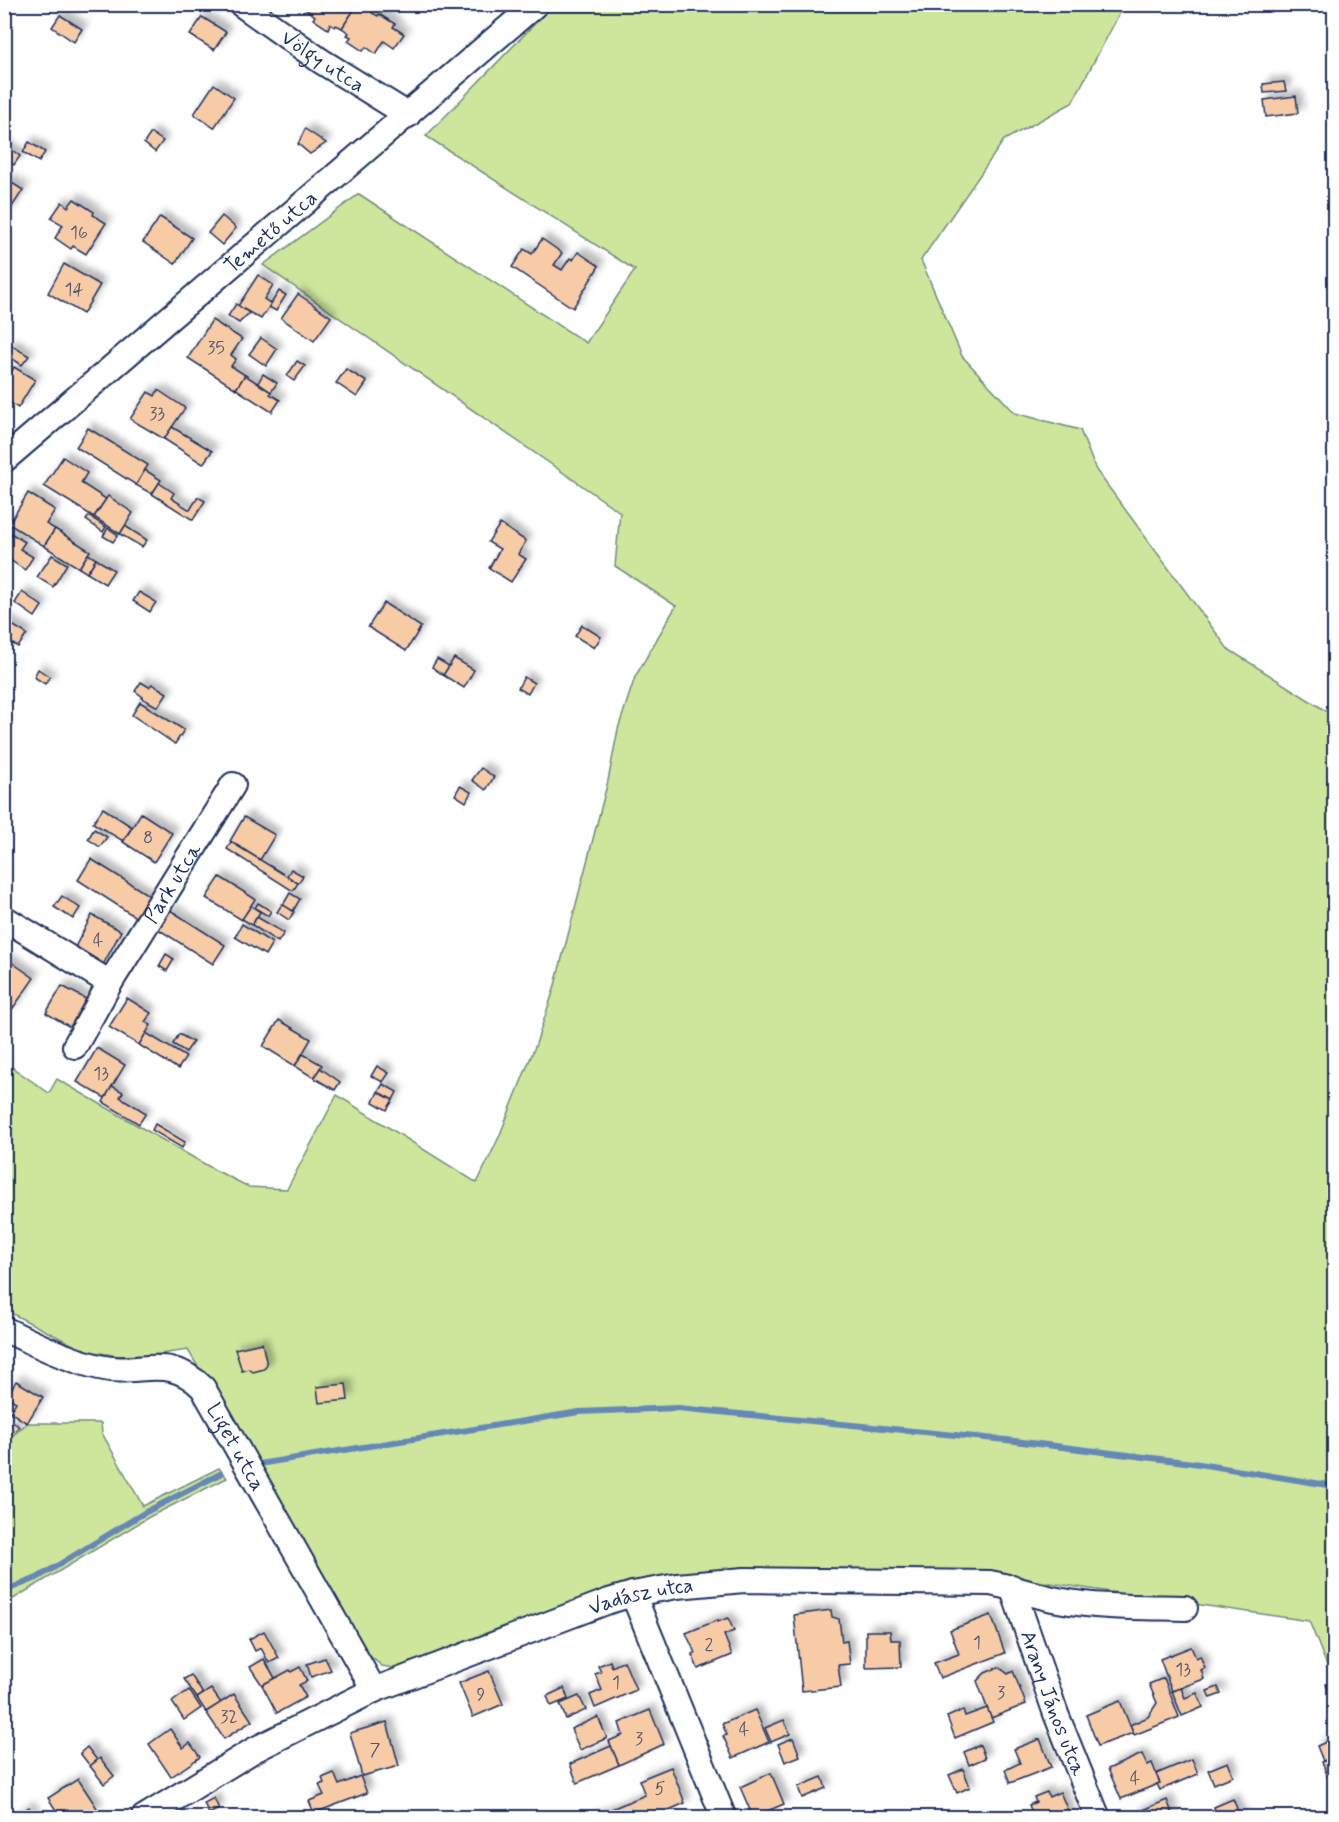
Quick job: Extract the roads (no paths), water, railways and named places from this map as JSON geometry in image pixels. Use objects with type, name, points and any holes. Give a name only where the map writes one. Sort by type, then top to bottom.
[{"type":"street","name":"Völgy utca","points":[[242,4],[321,61],[408,115]]},
{"type":"street","name":"Temető utca","points":[[4,460],[536,4]]},
{"type":"street","name":"Park utca","points":[[75,1046],[110,983],[233,785]]},
{"type":"street","points":[[4,918],[110,983]]},
{"type":"street","name":"Liget utca","points":[[4,1329],[35,1344],[101,1367],[117,1369],[164,1367],[193,1378],[203,1388],[374,1690]]},
{"type":"street","name":"Vadász utca","points":[[143,1818],[170,1810],[254,1750],[374,1690],[633,1594],[677,1586],[744,1580],[990,1583],[1058,1600],[1115,1606],[1185,1608]]},
{"type":"street","name":"Arany János utca","points":[[1012,1587],[1056,1714],[1098,1818]]},
{"type":"street","points":[[633,1594],[723,1818]]},
{"type":"waterway","points":[[259,1464],[579,1412],[678,1408],[1006,1440],[1193,1463],[1334,1486]]},
{"type":"waterway","points":[[4,1591],[37,1578],[144,1513],[220,1474]]}]
